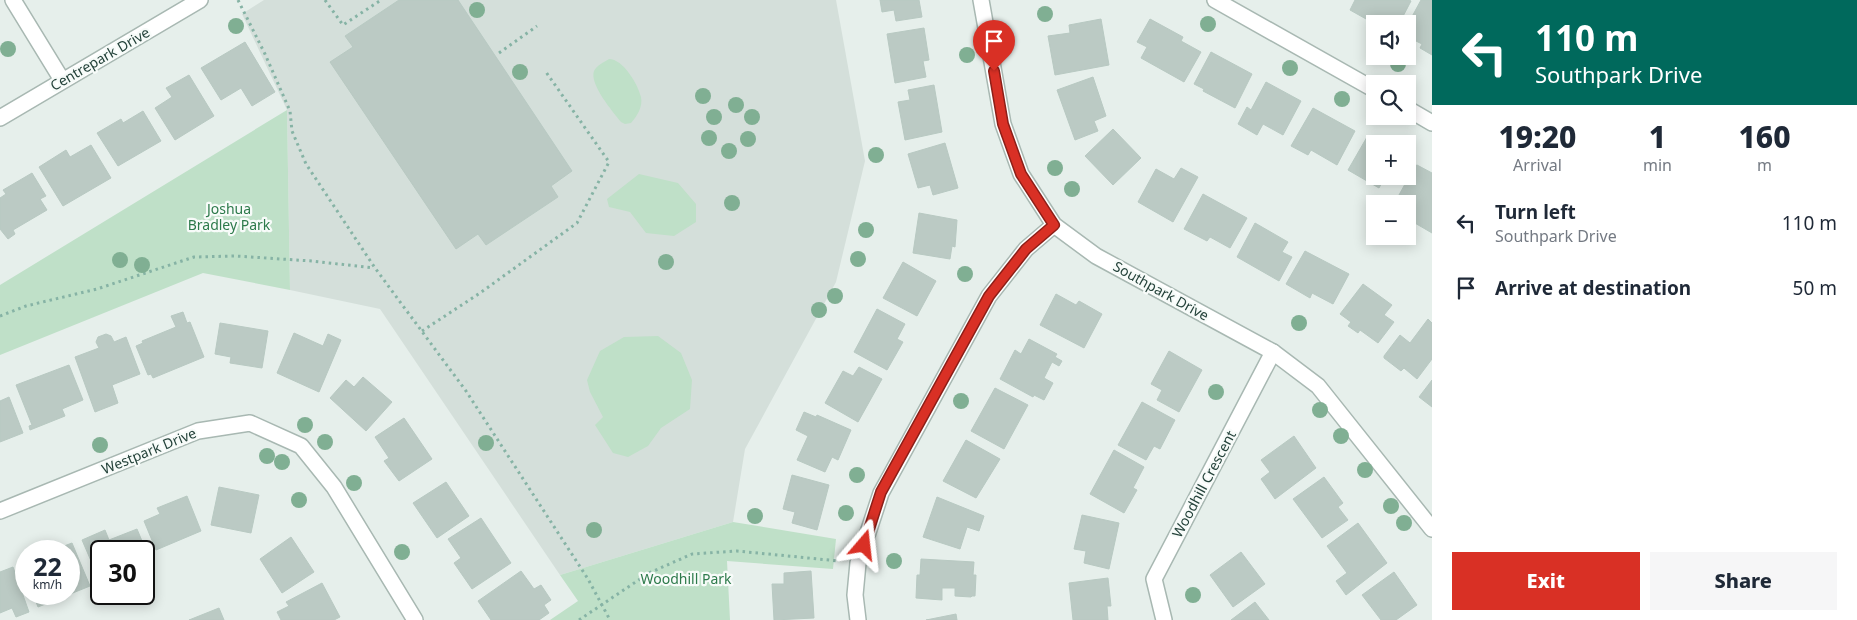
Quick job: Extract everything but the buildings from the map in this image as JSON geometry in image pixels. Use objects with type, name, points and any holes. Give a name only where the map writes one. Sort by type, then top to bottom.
[{"type":"street","points":[[13,0],[62,80]]},
{"type":"street","name":"Centrepark Drive","points":[[0,118],[200,0]]},
{"type":"street","name":"Southpark Drive","points":[[981,0],[1003,124],[1021,174],[1054,225],[1096,256],[1273,352],[1318,386],[1432,529]]},
{"type":"street","points":[[1215,0],[1366,85]]},
{"type":"street","points":[[1416,114],[1432,123]]},
{"type":"street","points":[[858,620],[855,595],[858,563],[881,492],[989,296],[1026,249],[1054,225]]},
{"type":"street","name":"Woodhill Crescent","points":[[1164,620],[1154,579],[1273,352]]},
{"type":"street","name":"Westpark Drive","points":[[0,511],[198,431],[250,423],[301,446],[334,487],[415,620]]},
{"type":"path","points":[[238,0],[265,54],[290,111],[292,131],[306,164],[375,268],[466,391],[588,580],[600,605],[610,620]]},
{"type":"path","points":[[325,0],[343,25],[381,0]]},
{"type":"path","points":[[499,53],[537,26]]},
{"type":"path","points":[[422,331],[480,293],[577,223],[608,162],[546,72]]},
{"type":"path","points":[[0,316],[26,306],[98,290],[194,257],[235,256],[312,261],[375,268]]},
{"type":"path","points":[[579,620],[649,573],[692,554],[737,551],[858,563]]},
{"type":"shaded area","points":[[264,0],[836,0],[865,161],[836,282],[745,449],[733,522],[560,575],[380,309],[290,290],[287,110],[242,14]]},
{"type":"green space","points":[[609,59],[619,63],[629,73],[641,97],[640,108],[631,123],[625,124],[621,122],[603,98],[595,83],[593,77],[595,69]]},
{"type":"green space","name":"Joshua Bradley Park","points":[[287,110],[290,290],[203,273],[0,355],[0,285]]},
{"type":"green space","points":[[639,174],[678,183],[696,204],[696,222],[674,236],[646,233],[630,212],[609,207],[607,199]]},
{"type":"green space","points":[[658,336],[681,353],[692,380],[690,409],[661,428],[648,446],[628,457],[613,453],[595,425],[603,417],[590,392],[587,380],[600,351],[624,337]]},
{"type":"green space","name":"Woodhill Park","points":[[733,522],[836,539],[833,569],[727,561],[730,620],[550,620],[578,601],[560,575]]},
{"type":"route","points":[[864,545],[881,492],[989,296],[1026,249],[1054,225],[1021,174],[1003,124],[994,71]]}]
